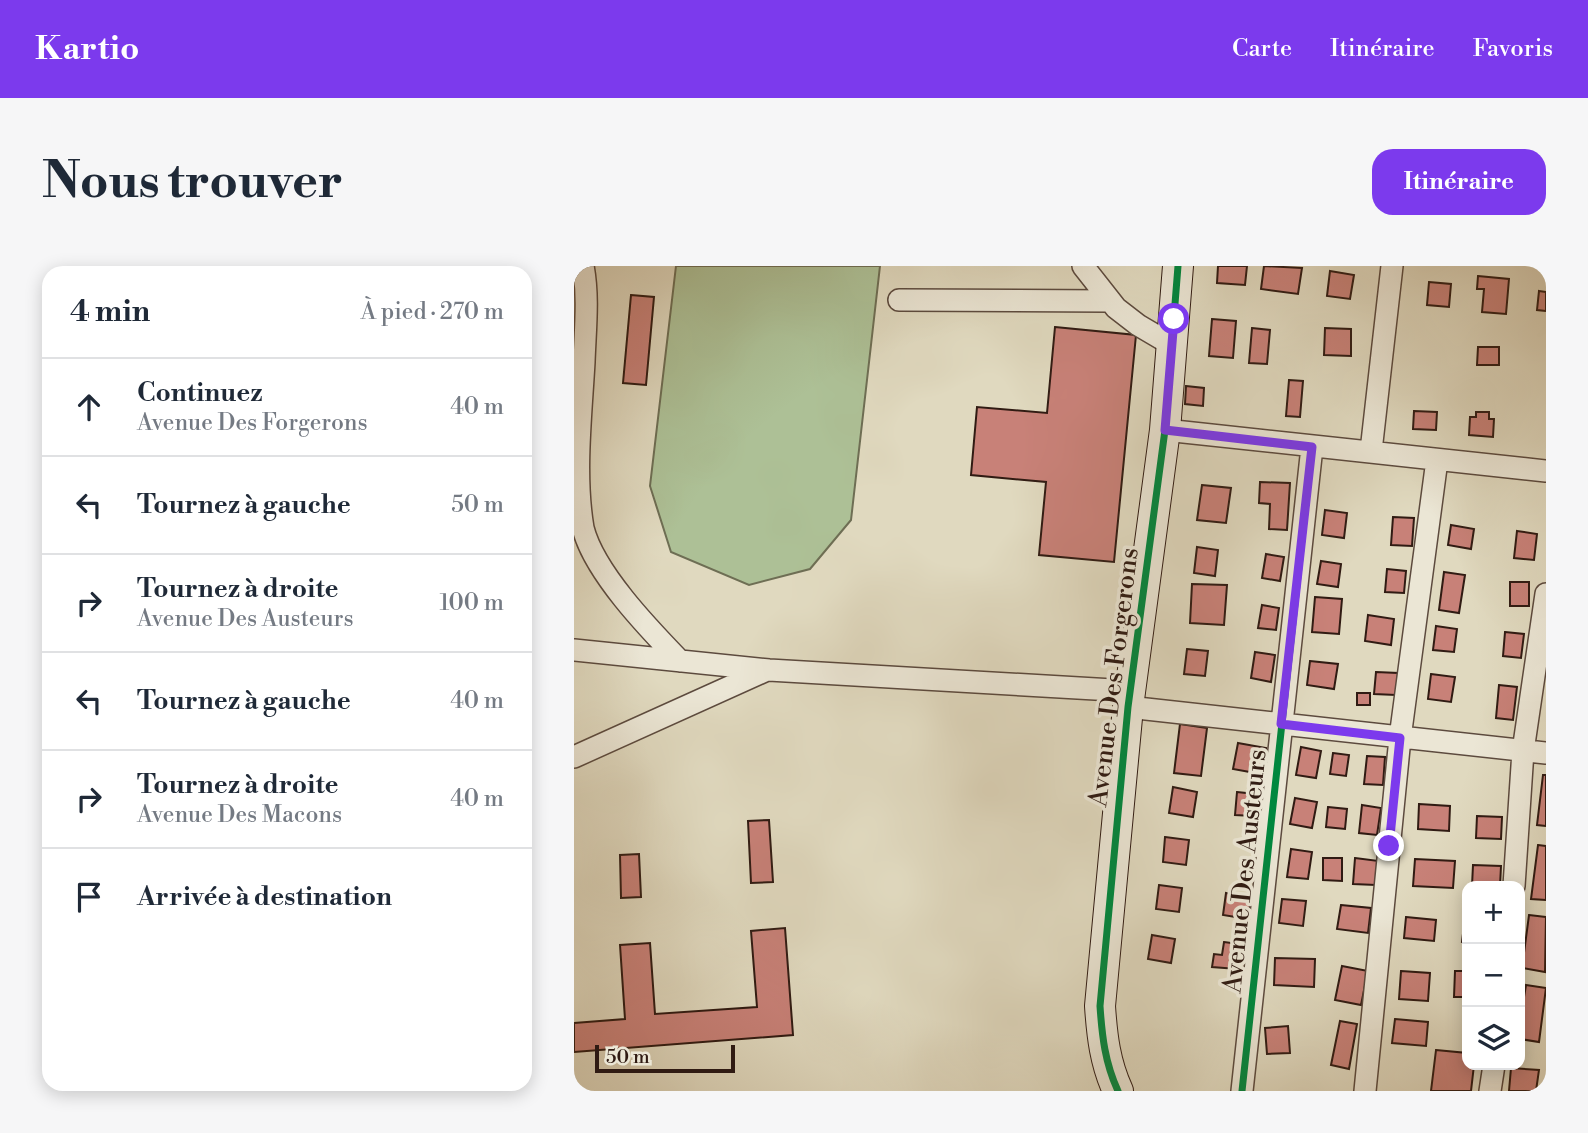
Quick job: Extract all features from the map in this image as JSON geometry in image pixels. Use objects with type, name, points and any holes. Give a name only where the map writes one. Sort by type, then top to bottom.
[{"type":"street","points":[[583,266],[584,352],[577,466],[582,528],[592,551],[608,576],[652,632],[680,661]]},
{"type":"street","points":[[1083,266],[1110,300],[1138,325],[1172,345]]},
{"type":"street","name":"Avenue Des Forgerons","points":[[1118,1091],[1108,1070],[1102,1040],[1100,1006],[1129,699],[1165,430],[1178,266]]},
{"type":"street","points":[[1371,451],[1392,266]]},
{"type":"street","points":[[899,300],[1110,300]]},
{"type":"street","points":[[1165,430],[1546,471]]},
{"type":"street","name":"Avenue Des Austeurs","points":[[1242,1091],[1312,447]]},
{"type":"street","points":[[1365,1091],[1400,738],[1437,460]]},
{"type":"street","points":[[1514,881],[1523,751],[1546,594]]},
{"type":"street","points":[[574,650],[769,670],[1129,699],[1281,724],[1546,753]]},
{"type":"street","points":[[574,757],[769,670]]},
{"type":"street","points":[[1490,1091],[1493,1070]]},
{"type":"green space","points":[[676,266],[880,266],[851,520],[810,569],[749,585],[671,552],[650,486]]},
{"type":"building","points":[[1218,266],[1247,266],[1245,285],[1217,283]]},
{"type":"building","points":[[1264,266],[1302,268],[1298,294],[1261,289]]},
{"type":"building","points":[[1330,271],[1354,275],[1350,299],[1327,296]]},
{"type":"building","points":[[1478,276],[1509,279],[1506,314],[1482,312],[1484,289],[1477,289]]},
{"type":"building","points":[[1429,282],[1451,284],[1449,307],[1427,305]]},
{"type":"building","points":[[1539,291],[1546,292],[1546,311],[1537,310]]},
{"type":"building","points":[[631,295],[654,297],[646,385],[623,383]]},
{"type":"building","points":[[1212,319],[1236,321],[1233,358],[1209,356]]},
{"type":"building","points":[[1055,327],[1136,335],[1114,562],[1039,555],[1046,482],[971,475],[977,407],[1047,413]]},
{"type":"building","points":[[1252,328],[1270,330],[1267,364],[1249,363]]},
{"type":"building","points":[[1325,328],[1351,329],[1351,356],[1324,355]]},
{"type":"building","points":[[1478,347],[1499,347],[1499,365],[1477,365]]},
{"type":"building","points":[[1289,380],[1303,381],[1300,417],[1286,416]]},
{"type":"building","points":[[1186,386],[1204,388],[1203,406],[1185,404]]},
{"type":"building","points":[[1414,411],[1437,412],[1436,430],[1413,429]]},
{"type":"building","points":[[1476,412],[1489,412],[1489,419],[1494,419],[1493,437],[1469,435],[1470,417],[1476,417]]},
{"type":"building","points":[[1260,482],[1290,483],[1287,530],[1269,529],[1270,504],[1259,503]]},
{"type":"building","points":[[1202,485],[1231,488],[1226,523],[1197,520]]},
{"type":"building","points":[[1325,510],[1347,513],[1344,538],[1322,535]]},
{"type":"building","points":[[1393,517],[1414,518],[1412,546],[1391,545]]},
{"type":"building","points":[[1451,525],[1474,529],[1471,549],[1448,545]]},
{"type":"building","points":[[1517,531],[1537,534],[1534,560],[1514,558]]},
{"type":"building","points":[[1197,547],[1218,550],[1215,576],[1194,573]]},
{"type":"building","points":[[1266,554],[1284,557],[1280,581],[1262,578]]},
{"type":"building","points":[[1321,561],[1341,564],[1338,587],[1317,584]]},
{"type":"building","points":[[1387,569],[1406,571],[1404,593],[1385,592]]},
{"type":"building","points":[[1444,572],[1465,575],[1459,613],[1439,610]]},
{"type":"building","points":[[1510,582],[1529,582],[1529,606],[1510,606]]},
{"type":"building","points":[[1192,584],[1227,585],[1224,625],[1190,623]]},
{"type":"building","points":[[1315,597],[1342,599],[1339,634],[1312,632]]},
{"type":"building","points":[[1262,605],[1279,608],[1276,630],[1258,628]]},
{"type":"building","points":[[1368,615],[1394,619],[1391,645],[1365,641]]},
{"type":"building","points":[[1436,626],[1457,629],[1454,652],[1433,650]]},
{"type":"building","points":[[1505,632],[1524,634],[1521,658],[1503,656]]},
{"type":"building","points":[[1187,649],[1208,651],[1205,676],[1184,674]]},
{"type":"building","points":[[1255,652],[1275,655],[1271,682],[1251,678]]},
{"type":"building","points":[[1310,661],[1338,664],[1334,689],[1307,685]]},
{"type":"building","points":[[1376,672],[1398,673],[1396,695],[1374,694]]},
{"type":"building","points":[[1431,674],[1455,677],[1451,702],[1428,699]]},
{"type":"building","points":[[1499,685],[1517,687],[1513,720],[1496,718]]},
{"type":"building","points":[[1357,693],[1370,693],[1370,705],[1357,705]]},
{"type":"building","points":[[1180,724],[1207,728],[1201,776],[1174,773]]},
{"type":"building","points":[[1238,743],[1266,748],[1261,774],[1233,769]]},
{"type":"building","points":[[1301,747],[1321,751],[1316,778],[1296,775]]},
{"type":"building","points":[[1333,753],[1349,755],[1346,776],[1330,774]]},
{"type":"building","points":[[1367,756],[1385,757],[1383,785],[1364,784]]},
{"type":"building","points":[[1543,775],[1546,775],[1546,826],[1537,825]]},
{"type":"building","points":[[1173,787],[1197,792],[1193,817],[1169,813]]},
{"type":"building","points":[[1237,792],[1255,794],[1253,816],[1235,815]]},
{"type":"building","points":[[1295,798],[1317,802],[1312,828],[1290,824]]},
{"type":"building","points":[[1419,804],[1450,806],[1449,831],[1418,829]]},
{"type":"building","points":[[1362,805],[1381,808],[1377,835],[1359,833]]},
{"type":"building","points":[[1328,807],[1347,809],[1345,829],[1326,827]]},
{"type":"building","points":[[1477,816],[1502,817],[1501,839],[1476,838]]},
{"type":"building","points":[[769,820],[773,882],[751,883],[748,821]]},
{"type":"building","points":[[1165,837],[1189,840],[1186,865],[1163,862]]},
{"type":"building","points":[[1538,845],[1546,846],[1546,900],[1531,899]]},
{"type":"building","points":[[1291,849],[1312,852],[1308,879],[1287,877]]},
{"type":"building","points":[[639,854],[641,897],[621,898],[620,855]]},
{"type":"building","points":[[1323,858],[1342,858],[1342,881],[1323,880]]},
{"type":"building","points":[[1355,858],[1379,861],[1376,885],[1353,884]]},
{"type":"building","points":[[1415,859],[1455,861],[1453,888],[1413,886]]},
{"type":"building","points":[[1473,865],[1501,866],[1500,881],[1472,881]]},
{"type":"building","points":[[1159,885],[1182,888],[1179,912],[1156,909]]},
{"type":"building","points":[[1226,893],[1251,898],[1248,919],[1223,915]]},
{"type":"building","points":[[1282,899],[1306,901],[1303,926],[1279,923]]},
{"type":"building","points":[[1341,905],[1371,908],[1368,933],[1337,929]]},
{"type":"building","points":[[1529,915],[1546,917],[1545,972],[1525,969]]},
{"type":"building","points":[[1406,917],[1436,920],[1434,941],[1404,938]]},
{"type":"building","points":[[785,928],[793,1035],[574,1052],[574,1023],[625,1019],[620,945],[650,943],[655,1014],[757,1007],[751,931]]},
{"type":"building","points":[[1152,935],[1175,939],[1171,963],[1148,959]]},
{"type":"building","points":[[1224,942],[1239,944],[1237,969],[1212,967],[1214,954],[1222,955]]},
{"type":"building","points":[[1275,958],[1315,959],[1314,987],[1274,985]]},
{"type":"building","points":[[1342,966],[1368,971],[1361,1005],[1335,1000]]},
{"type":"building","points":[[1401,971],[1430,973],[1428,1001],[1399,999]]},
{"type":"building","points":[[1455,971],[1462,971],[1462,997],[1454,997]]},
{"type":"building","points":[[1526,985],[1546,988],[1539,1042],[1525,1040]]},
{"type":"building","points":[[1395,1019],[1428,1022],[1426,1046],[1392,1043]]},
{"type":"building","points":[[1340,1021],[1357,1024],[1349,1069],[1331,1065]]},
{"type":"building","points":[[1288,1026],[1290,1053],[1267,1054],[1265,1028]]},
{"type":"building","points":[[1436,1050],[1462,1053],[1462,1070],[1473,1070],[1471,1091],[1431,1091]]},
{"type":"building","points":[[1511,1070],[1539,1070],[1536,1091],[1509,1091]]},
{"type":"cycle path","points":[[1118,1091],[1105,1049],[1100,1006],[1128,707],[1165,430],[1178,266]]},
{"type":"cycle path","points":[[1242,1091],[1312,447]]},
{"type":"route","points":[[1174,319],[1165,430],[1312,447],[1281,724],[1400,738],[1389,846]]}]
